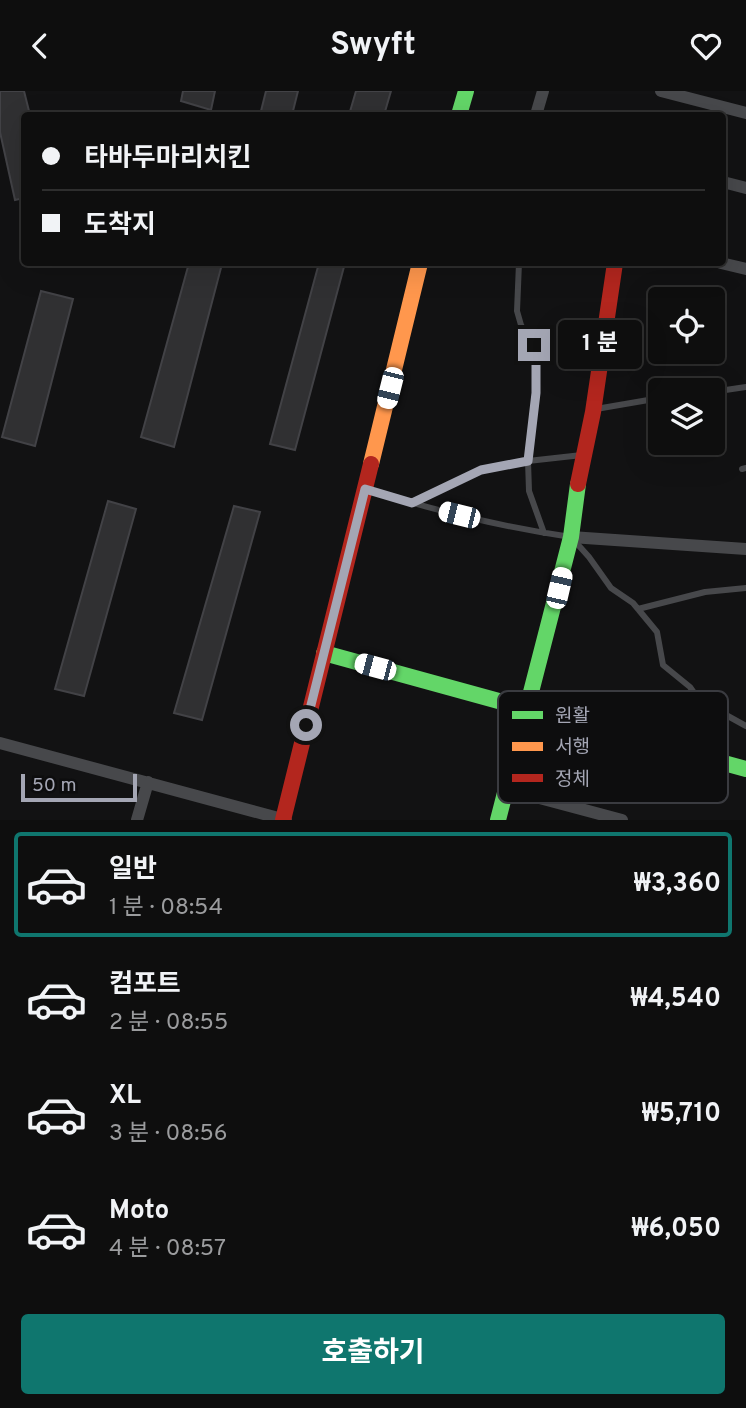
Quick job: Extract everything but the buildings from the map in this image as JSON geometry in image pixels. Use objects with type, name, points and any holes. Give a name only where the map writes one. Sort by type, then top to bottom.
[{"type":"street","points":[[460,112],[466,91]]},
{"type":"street","points":[[537,112],[543,91]]},
{"type":"street","points":[[661,91],[746,113]]},
{"type":"street","points":[[726,183],[746,188]]},
{"type":"street","points":[[726,264],[746,269]]},
{"type":"street","points":[[0,743],[284,820],[420,266]]},
{"type":"street","points":[[532,691],[571,537],[573,505],[593,410],[615,266]]},
{"type":"street","points":[[571,537],[746,549]]},
{"type":"street","points":[[324,653],[498,701]]},
{"type":"street","points":[[728,764],[746,769]]},
{"type":"street","points":[[137,820],[148,782]]},
{"type":"street","points":[[498,820],[502,803]]},
{"type":"street","points":[[558,803],[622,820]]},
{"type":"lane","points":[[519,266],[517,311],[521,325],[536,349],[536,393],[528,461],[529,491],[544,533]]},
{"type":"lane","points":[[725,390],[746,387]]},
{"type":"lane","points":[[593,410],[648,400]]},
{"type":"lane","points":[[412,503],[481,470],[528,461],[584,455]]},
{"type":"lane","points":[[365,489],[412,503],[571,537],[611,588],[634,603],[657,632],[663,665],[693,691]]},
{"type":"lane","points":[[638,609],[705,592],[746,588]]},
{"type":"lane","points":[[728,716],[746,726]]},
{"type":"traffic: fast","points":[[460,112],[466,91]]},
{"type":"traffic: fast","points":[[531,691],[571,537],[578,484]]},
{"type":"traffic: fast","points":[[324,653],[498,701]]},
{"type":"traffic: fast","points":[[728,764],[746,769]]},
{"type":"traffic: fast","points":[[498,820],[502,803]]},
{"type":"traffic: slow","points":[[371,464],[419,266]]},
{"type":"traffic: jam","points":[[578,484],[593,412],[615,266]]},
{"type":"traffic: jam","points":[[283,820],[371,464]]},
{"type":"route","points":[[306,725],[365,489],[412,503],[481,470],[528,461],[536,393],[534,345]]}]
